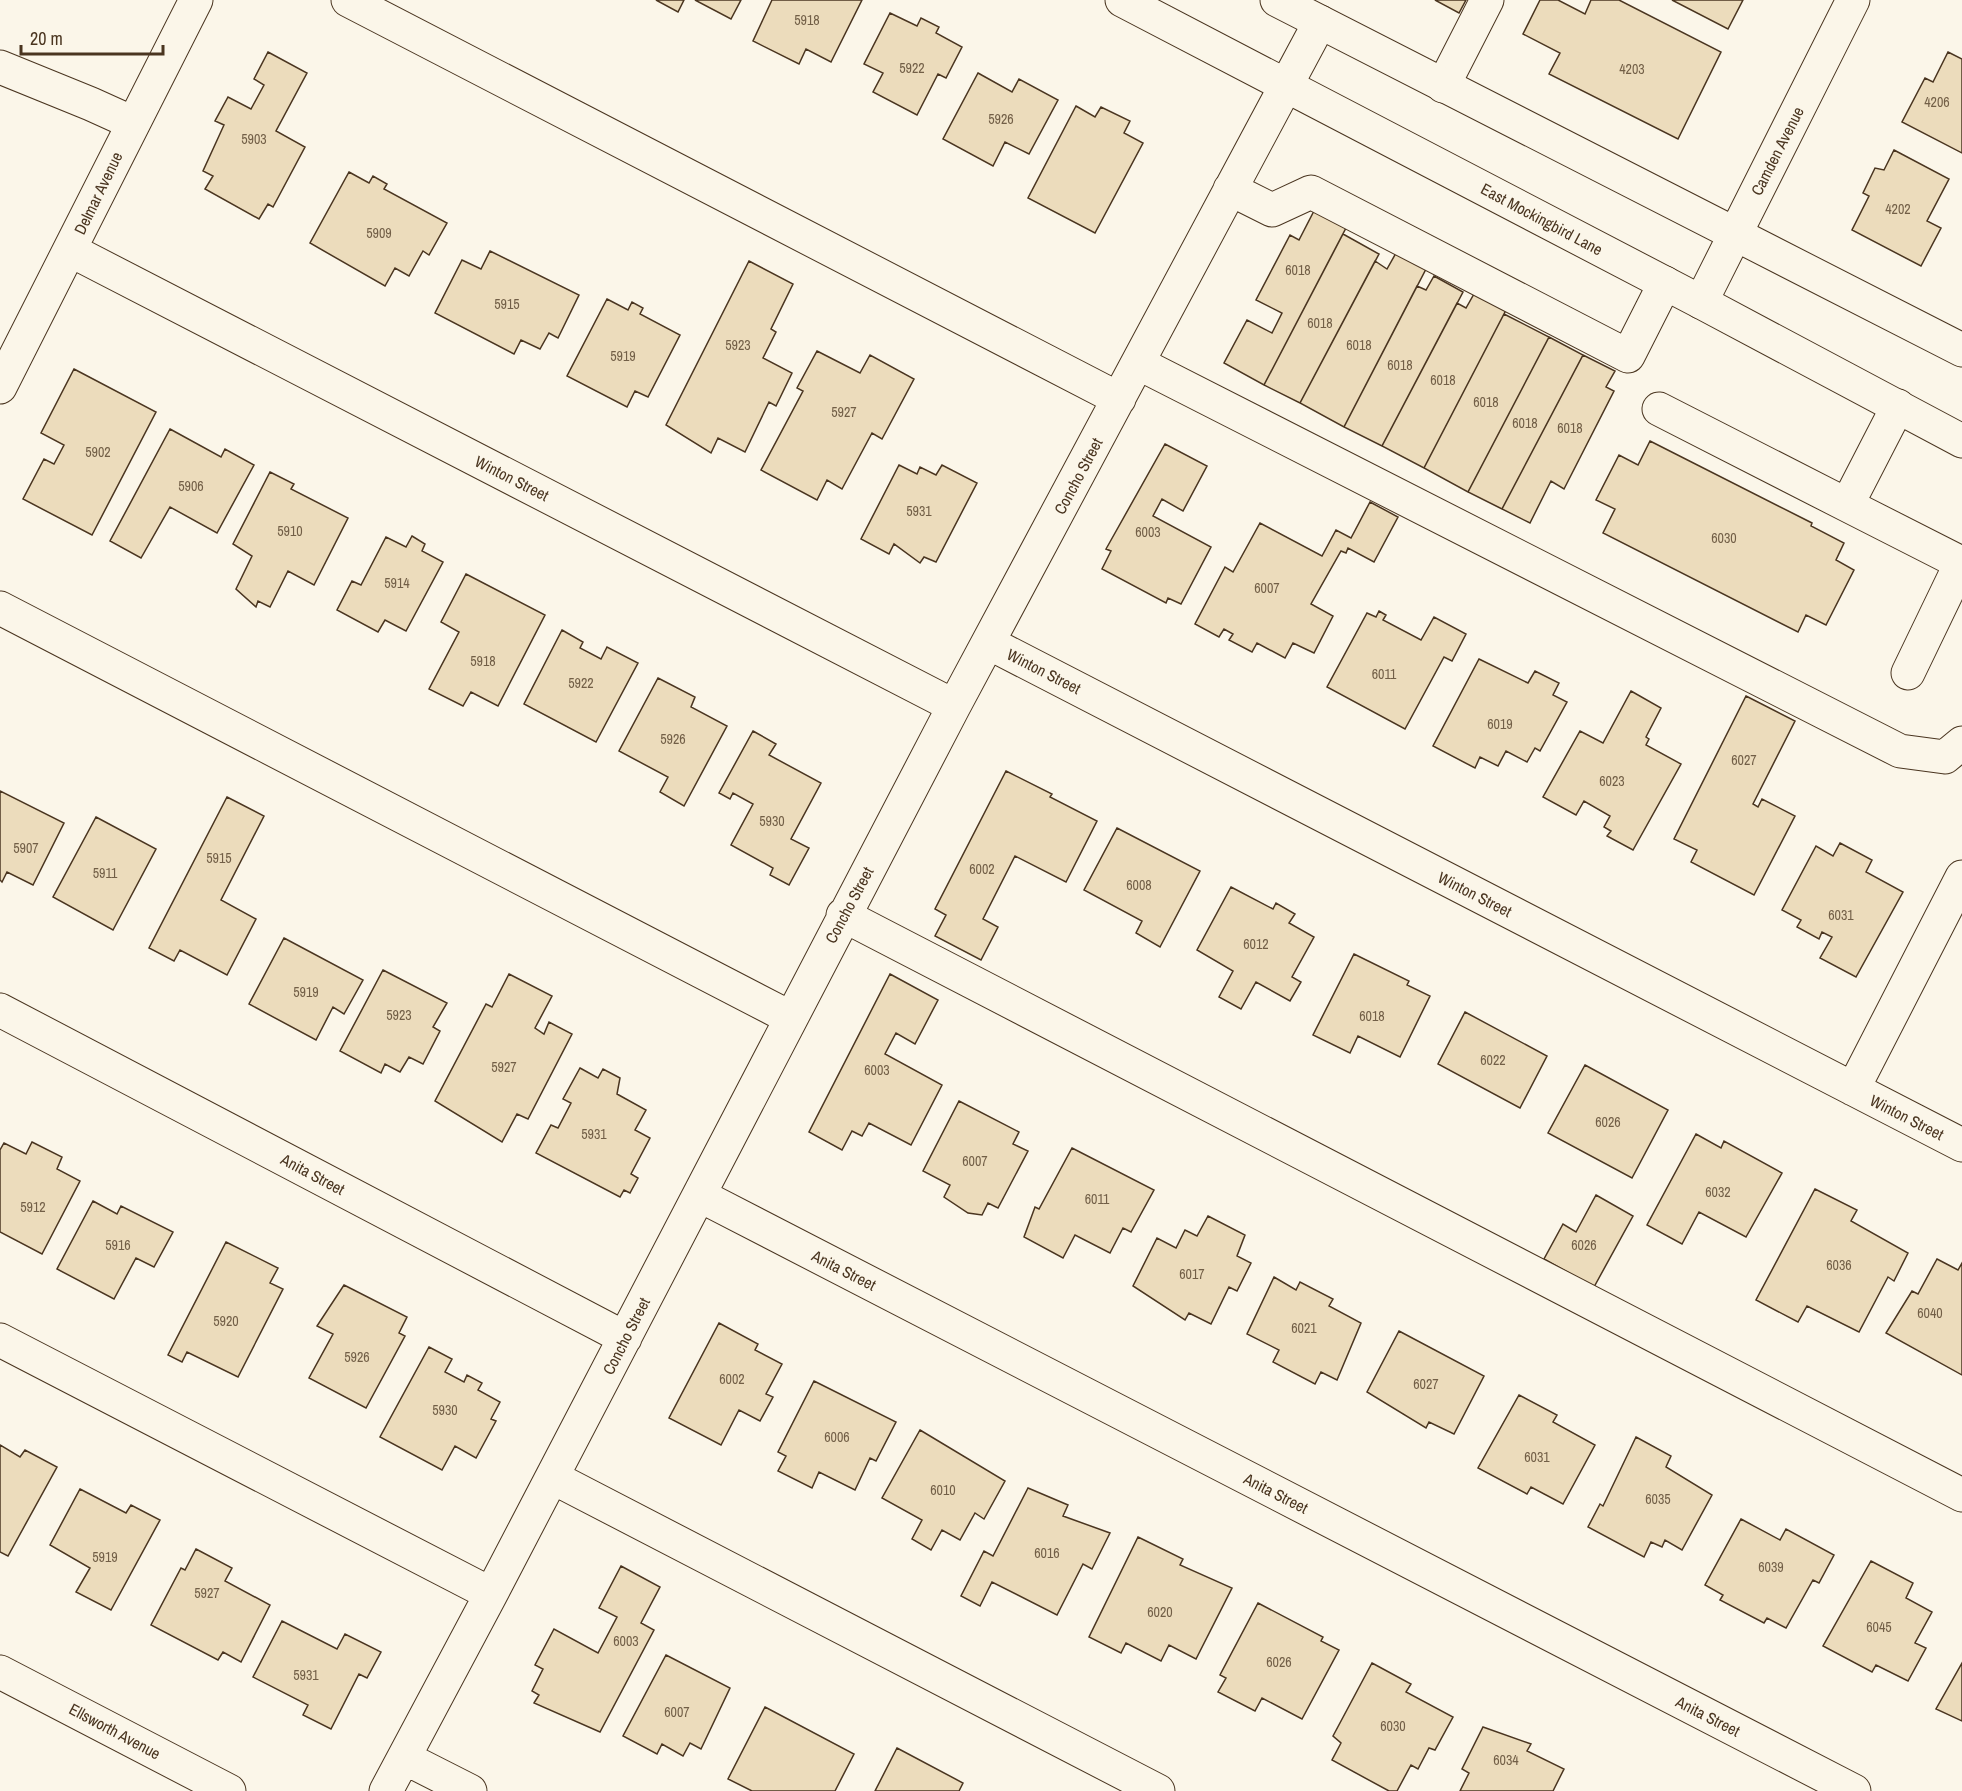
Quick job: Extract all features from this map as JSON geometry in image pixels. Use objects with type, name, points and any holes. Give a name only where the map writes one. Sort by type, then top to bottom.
[{"type":"street","name":"Delmar Avenue","points":[[0,387],[195,0]]},
{"type":"street","points":[[348,0],[1119,399]]},
{"type":"street","name":"East Mockingbird Lane","points":[[1122,0],[1665,283],[1962,441]]},
{"type":"street","points":[[1277,0],[1962,350]]},
{"type":"street","points":[[1443,86],[1487,0]]},
{"type":"street","name":"Camden Avenue","points":[[1701,302],[1853,0]]},
{"type":"street","name":"Concho Street","points":[[386,1791],[625,1338],[843,915],[1320,22]]},
{"type":"street","points":[[0,67],[133,123]]},
{"type":"street","points":[[1230,189],[1272,210],[1311,192],[1628,356],[1665,283]]},
{"type":"street","name":"Winton Street","points":[[70,250],[954,706]]},
{"type":"street","points":[[1138,363],[1900,751],[1945,757],[1962,743]]},
{"type":"street","points":[[1847,505],[1898,406]]},
{"type":"street","points":[[1659,409],[1961,563],[1908,673]]},
{"type":"street","points":[[0,608],[791,1018]]},
{"type":"street","name":"Winton Street","points":[[989,643],[1962,1145]]},
{"type":"street","points":[[1853,1089],[1962,878]]},
{"type":"street","points":[[843,915],[1962,1495]]},
{"type":"street","name":"Anita Street","points":[[0,1010],[625,1338]]},
{"type":"street","name":"Anita Street","points":[[699,1195],[1854,1791]]},
{"type":"street","points":[[0,1340],[491,1594]]},
{"type":"street","points":[[552,1477],[1158,1791]]},
{"type":"street","name":"Ellsworth Avenue","points":[[0,1672],[229,1791]]},
{"type":"street","points":[[405,1758],[470,1791]]},
{"type":"building","points":[[656,0],[684,0],[678,12]]},
{"type":"building","points":[[695,0],[741,0],[731,19]]},
{"type":"building","points":[[772,0],[862,0],[831,62],[806,49],[799,64],[753,41]]},
{"type":"building","points":[[1435,0],[1466,0],[1459,13]]},
{"type":"building","points":[[1540,0],[1558,0],[1585,14],[1591,0],[1619,0],[1721,52],[1678,139],[1549,74],[1560,53],[1523,34]]},
{"type":"building","points":[[1672,0],[1743,0],[1728,29]]},
{"type":"building","points":[[890,13],[917,26],[921,18],[939,27],[936,33],[962,47],[946,78],[938,74],[917,115],[873,92],[883,73],[864,64]]},
{"type":"building","points":[[268,52],[307,73],[276,131],[305,147],[273,207],[268,204],[259,219],[205,189],[213,176],[203,171],[224,125],[215,121],[228,97],[251,109],[264,85],[254,79]]},
{"type":"building","points":[[1948,52],[1962,59],[1962,153],[1902,122],[1925,78],[1933,82]]},
{"type":"building","points":[[978,73],[1012,92],[1019,79],[1058,100],[1029,154],[1005,142],[993,166],[943,139]]},
{"type":"building","points":[[1076,106],[1095,117],[1101,107],[1130,121],[1124,133],[1143,143],[1095,233],[1028,198]]},
{"type":"building","points":[[1894,150],[1949,179],[1927,221],[1941,228],[1921,266],[1852,230],[1869,196],[1863,193],[1875,168],[1884,170]]},
{"type":"building","points":[[349,172],[369,183],[373,176],[387,184],[384,189],[447,223],[429,255],[423,251],[409,276],[395,268],[385,286],[310,243]]},
{"type":"building","points":[[1315,209],[1347,226],[1264,385],[1224,363],[1247,320],[1272,333],[1282,313],[1256,300],[1290,235],[1299,240]]},
{"type":"building","points":[[1343,234],[1379,254],[1300,403],[1264,385]]},
{"type":"building","points":[[490,251],[579,295],[558,338],[549,333],[540,349],[521,340],[514,354],[435,313],[462,260],[481,269]]},
{"type":"building","points":[[1396,253],[1426,269],[1344,427],[1300,403],[1375,261],[1387,269]]},
{"type":"building","points":[[749,261],[793,284],[771,329],[776,332],[763,358],[792,373],[776,406],[769,402],[745,452],[718,438],[711,453],[666,425]]},
{"type":"building","points":[[1434,276],[1463,292],[1382,446],[1344,427],[1417,286],[1426,290]]},
{"type":"building","points":[[1474,294],[1506,310],[1424,468],[1382,446],[1457,303],[1466,308]]},
{"type":"building","points":[[607,299],[628,310],[632,302],[643,308],[640,314],[680,335],[648,397],[635,391],[627,407],[567,376]]},
{"type":"building","points":[[1504,314],[1549,337],[1468,492],[1424,468]]},
{"type":"building","points":[[1549,337],[1583,355],[1502,509],[1468,492]]},
{"type":"building","points":[[817,351],[860,373],[870,355],[914,379],[882,439],[872,433],[842,489],[827,480],[817,500],[761,470],[803,391],[797,388]]},
{"type":"building","points":[[1583,355],[1615,371],[1606,387],[1614,391],[1564,489],[1551,481],[1530,523],[1502,509]]},
{"type":"building","points":[[74,369],[156,412],[92,535],[23,499],[44,459],[54,464],[64,445],[41,433]]},
{"type":"building","points":[[170,429],[221,457],[225,449],[254,465],[217,533],[170,507],[141,558],[110,541]]},
{"type":"building","points":[[1650,441],[1812,523],[1811,526],[1844,543],[1836,560],[1854,570],[1826,625],[1806,615],[1798,632],[1603,533],[1615,509],[1596,500],[1619,455],[1638,465]]},
{"type":"building","points":[[1165,444],[1207,466],[1183,511],[1162,499],[1153,516],[1211,547],[1181,604],[1168,598],[1166,603],[1102,569],[1111,551],[1106,549]]},
{"type":"building","points":[[899,465],[917,474],[920,467],[936,475],[942,465],[977,483],[936,562],[924,557],[920,563],[894,544],[889,554],[861,539]]},
{"type":"building","points":[[270,472],[294,484],[291,489],[348,518],[314,585],[288,571],[270,607],[258,601],[256,607],[236,589],[252,556],[233,544]]},
{"type":"building","points":[[1370,502],[1398,517],[1374,562],[1348,548],[1346,553],[1341,551],[1311,604],[1333,616],[1314,653],[1293,643],[1285,658],[1257,643],[1252,652],[1229,640],[1233,634],[1224,629],[1219,637],[1195,624],[1225,567],[1233,572],[1260,523],[1322,556],[1336,530],[1351,538]]},
{"type":"building","points":[[412,536],[425,544],[422,551],[443,562],[406,631],[385,620],[378,632],[337,610],[352,581],[361,585],[386,537],[406,547]]},
{"type":"building","points":[[466,574],[545,615],[498,706],[471,692],[463,706],[429,689],[459,632],[441,622]]},
{"type":"building","points":[[1379,611],[1386,615],[1383,620],[1421,640],[1434,617],[1466,634],[1452,661],[1444,657],[1405,729],[1327,687],[1367,613],[1376,617]]},
{"type":"building","points":[[562,630],[583,642],[580,648],[601,659],[607,647],[638,663],[596,742],[524,704]]},
{"type":"building","points":[[1479,659],[1528,683],[1535,671],[1559,683],[1553,695],[1567,702],[1540,751],[1535,748],[1527,762],[1506,751],[1498,766],[1480,757],[1475,768],[1433,746]]},
{"type":"building","points":[[658,678],[695,697],[691,707],[727,726],[684,806],[660,792],[668,777],[619,751]]},
{"type":"building","points":[[1631,691],[1661,708],[1646,737],[1649,739],[1646,745],[1681,764],[1633,850],[1607,836],[1611,831],[1604,827],[1610,816],[1584,801],[1576,815],[1543,797],[1580,731],[1603,743]]},
{"type":"building","points":[[1746,696],[1795,721],[1753,804],[1758,807],[1762,799],[1795,816],[1754,895],[1691,862],[1697,850],[1674,839]]},
{"type":"building","points":[[753,731],[776,744],[769,755],[821,783],[791,839],[809,848],[789,885],[770,875],[773,868],[731,845],[753,804],[733,793],[730,799],[719,793]]},
{"type":"building","points":[[1006,771],[1052,794],[1050,797],[1097,821],[1066,882],[1015,856],[983,919],[998,927],[981,960],[935,936],[946,915],[935,909]]},
{"type":"building","points":[[0,791],[64,823],[33,885],[7,872],[2,882],[0,880]]},
{"type":"building","points":[[227,797],[264,816],[221,900],[256,919],[227,975],[180,950],[174,961],[149,948]]},
{"type":"building","points":[[96,817],[156,849],[113,930],[53,897]]},
{"type":"building","points":[[1117,828],[1200,871],[1160,947],[1136,933],[1142,921],[1084,890]]},
{"type":"building","points":[[1840,843],[1872,860],[1866,872],[1903,892],[1856,977],[1820,958],[1832,937],[1822,932],[1819,939],[1797,927],[1801,920],[1782,910],[1816,846],[1833,856]]},
{"type":"building","points":[[1231,887],[1273,909],[1276,903],[1295,914],[1289,923],[1314,937],[1292,977],[1301,982],[1290,1001],[1256,982],[1241,1009],[1219,997],[1233,971],[1197,950]]},
{"type":"building","points":[[284,938],[363,980],[344,1014],[333,1007],[316,1040],[249,1004]]},
{"type":"building","points":[[1354,954],[1409,981],[1407,985],[1430,996],[1400,1057],[1358,1036],[1350,1053],[1313,1035]]},
{"type":"building","points":[[383,970],[447,1003],[433,1027],[440,1031],[423,1064],[409,1057],[400,1072],[385,1064],[381,1073],[340,1051]]},
{"type":"building","points":[[509,974],[552,996],[535,1028],[544,1034],[549,1022],[572,1034],[528,1119],[517,1114],[502,1142],[435,1101],[486,1004],[492,1007]]},
{"type":"building","points":[[890,974],[938,1000],[915,1044],[896,1033],[885,1054],[942,1085],[911,1145],[869,1123],[862,1136],[852,1131],[842,1150],[809,1132]]},
{"type":"building","points":[[1465,1012],[1547,1056],[1520,1108],[1438,1064]]},
{"type":"building","points":[[1585,1065],[1668,1110],[1632,1178],[1548,1133]]},
{"type":"building","points":[[580,1068],[598,1078],[603,1069],[620,1078],[617,1094],[646,1110],[635,1130],[650,1138],[631,1174],[638,1178],[630,1193],[624,1190],[620,1197],[536,1153],[551,1125],[558,1128],[571,1103],[563,1099]]},
{"type":"building","points":[[959,1101],[1019,1132],[1013,1144],[1028,1151],[998,1208],[988,1203],[982,1215],[968,1213],[944,1197],[950,1185],[923,1171]]},
{"type":"building","points":[[1696,1134],[1721,1148],[1724,1141],[1782,1173],[1746,1237],[1699,1212],[1682,1244],[1647,1225]]},
{"type":"building","points":[[32,1142],[62,1157],[57,1169],[80,1181],[42,1254],[0,1232],[0,1150],[4,1143],[26,1154]]},
{"type":"building","points":[[1072,1148],[1154,1190],[1131,1232],[1123,1228],[1110,1253],[1075,1235],[1063,1258],[1024,1237],[1035,1207],[1039,1209]]},
{"type":"building","points":[[1815,1189],[1857,1210],[1851,1221],[1908,1253],[1894,1281],[1888,1277],[1859,1332],[1807,1306],[1798,1322],[1756,1300]]},
{"type":"building","points":[[1596,1195],[1633,1216],[1594,1287],[1544,1259],[1563,1224],[1576,1232]]},
{"type":"building","points":[[93,1201],[117,1214],[121,1206],[173,1232],[154,1267],[136,1258],[114,1299],[57,1269]]},
{"type":"building","points":[[1208,1216],[1245,1235],[1237,1256],[1251,1263],[1237,1291],[1229,1287],[1211,1324],[1189,1313],[1185,1320],[1133,1286],[1157,1238],[1176,1248],[1185,1230],[1197,1236]]},
{"type":"building","points":[[226,1242],[278,1268],[270,1283],[283,1289],[238,1377],[187,1352],[182,1362],[168,1355]]},
{"type":"building","points":[[1937,1259],[1958,1270],[1962,1263],[1962,1375],[1886,1333],[1912,1291],[1918,1294]]},
{"type":"building","points":[[1274,1277],[1296,1290],[1300,1282],[1333,1299],[1329,1306],[1361,1323],[1337,1380],[1321,1372],[1315,1384],[1273,1362],[1279,1350],[1247,1334]]},
{"type":"building","points":[[344,1285],[407,1317],[399,1333],[405,1336],[366,1408],[309,1378],[333,1334],[317,1326]]},
{"type":"building","points":[[719,1323],[758,1344],[755,1350],[782,1364],[766,1394],[773,1397],[760,1421],[739,1410],[721,1445],[669,1418]]},
{"type":"building","points":[[1399,1331],[1484,1376],[1454,1434],[1429,1422],[1426,1428],[1367,1392]]},
{"type":"building","points":[[429,1347],[452,1359],[445,1372],[464,1382],[467,1375],[482,1383],[478,1390],[500,1402],[491,1419],[496,1421],[476,1458],[455,1446],[442,1470],[380,1437]]},
{"type":"building","points":[[814,1381],[896,1422],[876,1461],[870,1458],[855,1490],[819,1472],[812,1488],[778,1471],[786,1456],[778,1452]]},
{"type":"building","points":[[1519,1395],[1557,1415],[1553,1422],[1595,1445],[1563,1504],[1531,1487],[1527,1494],[1478,1468]]},
{"type":"building","points":[[920,1430],[1005,1481],[984,1519],[975,1513],[960,1540],[942,1530],[931,1550],[912,1539],[922,1520],[882,1498]]},
{"type":"building","points":[[1636,1437],[1671,1456],[1666,1467],[1712,1495],[1682,1550],[1665,1540],[1662,1547],[1651,1542],[1644,1557],[1588,1527],[1600,1504],[1603,1506]]},
{"type":"building","points":[[0,1445],[20,1457],[25,1450],[57,1467],[8,1556],[0,1552]]},
{"type":"building","points":[[1028,1488],[1068,1505],[1063,1516],[1110,1533],[1092,1569],[1083,1564],[1057,1615],[992,1582],[980,1606],[961,1596],[984,1551],[993,1556]]},
{"type":"building","points":[[80,1489],[126,1513],[131,1505],[160,1520],[111,1610],[76,1592],[90,1568],[50,1545]]},
{"type":"building","points":[[1741,1519],[1780,1540],[1786,1529],[1834,1555],[1819,1583],[1813,1580],[1786,1628],[1767,1618],[1764,1623],[1720,1600],[1723,1595],[1705,1585]]},
{"type":"building","points":[[1138,1537],[1183,1559],[1180,1565],[1232,1588],[1196,1659],[1169,1645],[1161,1661],[1126,1643],[1121,1653],[1089,1637]]},
{"type":"building","points":[[196,1549],[232,1568],[225,1581],[270,1605],[241,1662],[223,1652],[218,1660],[151,1625],[181,1568],[185,1570]]},
{"type":"building","points":[[1871,1561],[1913,1583],[1906,1598],[1932,1612],[1915,1643],[1926,1648],[1908,1681],[1876,1665],[1872,1672],[1823,1646]]},
{"type":"building","points":[[621,1566],[660,1587],[641,1623],[654,1630],[600,1732],[534,1703],[539,1695],[532,1691],[543,1669],[535,1665],[554,1629],[598,1653],[617,1617],[599,1608]]},
{"type":"building","points":[[1258,1603],[1323,1637],[1321,1641],[1339,1650],[1302,1719],[1262,1698],[1255,1711],[1218,1692],[1226,1678],[1220,1675]]},
{"type":"building","points":[[282,1621],[337,1649],[345,1634],[381,1652],[367,1678],[359,1674],[331,1729],[303,1715],[308,1705],[253,1677]]},
{"type":"building","points":[[666,1655],[730,1688],[701,1749],[690,1743],[683,1756],[662,1744],[657,1754],[623,1736]]},
{"type":"building","points":[[1372,1663],[1411,1684],[1406,1692],[1453,1717],[1435,1750],[1429,1748],[1418,1769],[1411,1765],[1397,1791],[1389,1791],[1332,1760],[1341,1743],[1333,1736]]},
{"type":"building","points":[[1962,1663],[1962,1721],[1936,1709]]},
{"type":"building","points":[[765,1707],[854,1754],[835,1791],[752,1791],[728,1779]]},
{"type":"building","points":[[1483,1727],[1531,1744],[1527,1751],[1564,1769],[1553,1791],[1460,1791],[1469,1773],[1462,1769]]},
{"type":"building","points":[[897,1748],[963,1783],[959,1791],[875,1791]]}]
